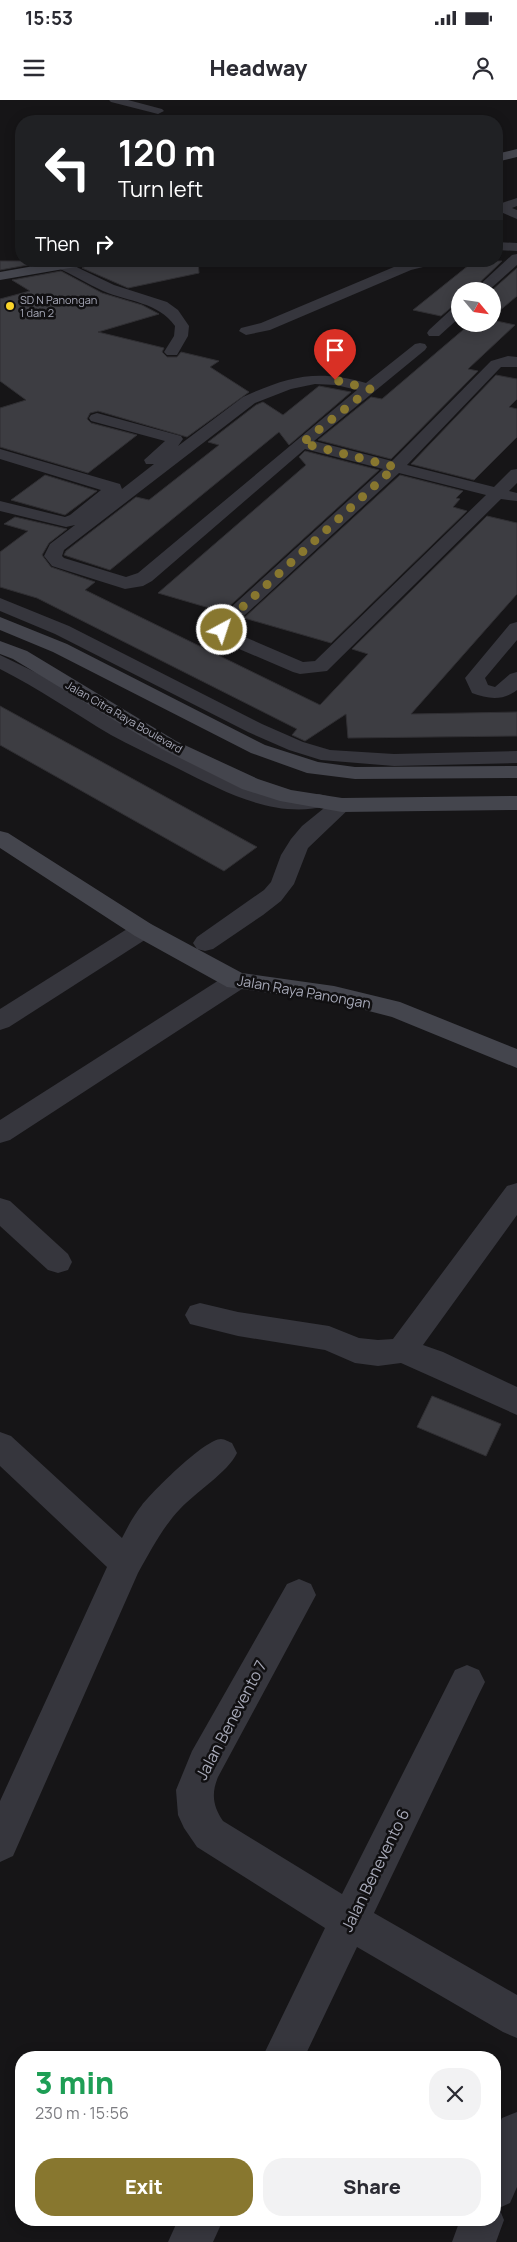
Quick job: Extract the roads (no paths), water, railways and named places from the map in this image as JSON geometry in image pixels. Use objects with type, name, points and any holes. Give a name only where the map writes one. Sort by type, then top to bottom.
[{"type":"main road","points":[[503,156],[517,153]]},
{"type":"main road","points":[[0,276],[57,267]]},
{"type":"main road","points":[[0,623],[181,700],[258,749],[290,752],[315,768],[355,773],[393,766],[517,772]]},
{"type":"main road","name":"Jalan Citra Raya Boulevard","points":[[0,647],[20,656],[127,728],[169,745],[250,784],[288,796],[342,805],[517,803]]},
{"type":"main road","name":"Jalan Raya Panongan","points":[[0,838],[143,930],[236,981],[334,994],[400,1011],[517,1059]]},
{"type":"street","points":[[115,100],[158,111]]},
{"type":"street","points":[[503,207],[517,202]]},
{"type":"street","points":[[503,209],[517,215]]},
{"type":"street","points":[[503,246],[517,247]]},
{"type":"street","points":[[490,282],[517,258]]},
{"type":"street","points":[[65,267],[108,288],[162,305],[173,313],[182,326],[181,336],[172,352]]},
{"type":"street","points":[[366,301],[406,267]]},
{"type":"street","points":[[246,331],[265,326],[406,267]]},
{"type":"street","points":[[434,333],[451,317]]},
{"type":"street","points":[[370,389],[335,380],[322,379],[288,386],[249,400],[56,548],[53,556],[58,562],[125,583],[136,582],[146,577],[302,443],[370,389],[420,347]]},
{"type":"street","points":[[517,362],[508,361],[496,364],[395,467],[224,624],[222,630],[225,636],[300,668],[320,667],[508,495],[517,474]]},
{"type":"street","points":[[0,506],[66,522],[76,518],[170,448],[175,439],[97,418]]},
{"type":"street","points":[[302,443],[508,495]]},
{"type":"street","points":[[0,454],[114,488]]},
{"type":"street","points":[[0,604],[90,644],[181,700]]},
{"type":"street","points":[[517,628],[475,678],[479,689],[494,694],[507,690],[517,678]]},
{"type":"street","points":[[72,654],[90,644]]},
{"type":"street","points":[[0,661],[127,728]]},
{"type":"street","points":[[393,766],[517,757]]},
{"type":"street","points":[[205,943],[267,900],[280,888],[288,873],[290,859],[296,847],[342,805]]},
{"type":"street","points":[[0,1021],[143,930]]},
{"type":"street","points":[[0,1133],[236,981]]},
{"type":"street","points":[[402,1350],[517,1194]]},
{"type":"street","points":[[0,1210],[58,1262]]},
{"type":"street","points":[[200,1315],[238,1324],[329,1338],[355,1350],[378,1353],[402,1350],[432,1361],[517,1402]]},
{"type":"street","points":[[0,1446],[126,1563]]},
{"type":"street","points":[[0,1843],[126,1563],[153,1516],[198,1471],[221,1453]]},
{"type":"street","name":"Jalan Benevento 7","points":[[299,1595],[205,1764],[194,1790],[197,1815],[210,1834],[350,1921],[517,2018]]},
{"type":"street","name":"Jalan Benevento 6","points":[[285,2051],[467,1682]]},
{"type":"street","points":[[501,2173],[517,2133]]},
{"type":"street","points":[[190,2242],[198,2226]]},
{"type":"street","points":[[474,2242],[480,2226]]},
{"type":"place","name":"SD N Panongan 1 dan 2","points":[[10,306]]}]
